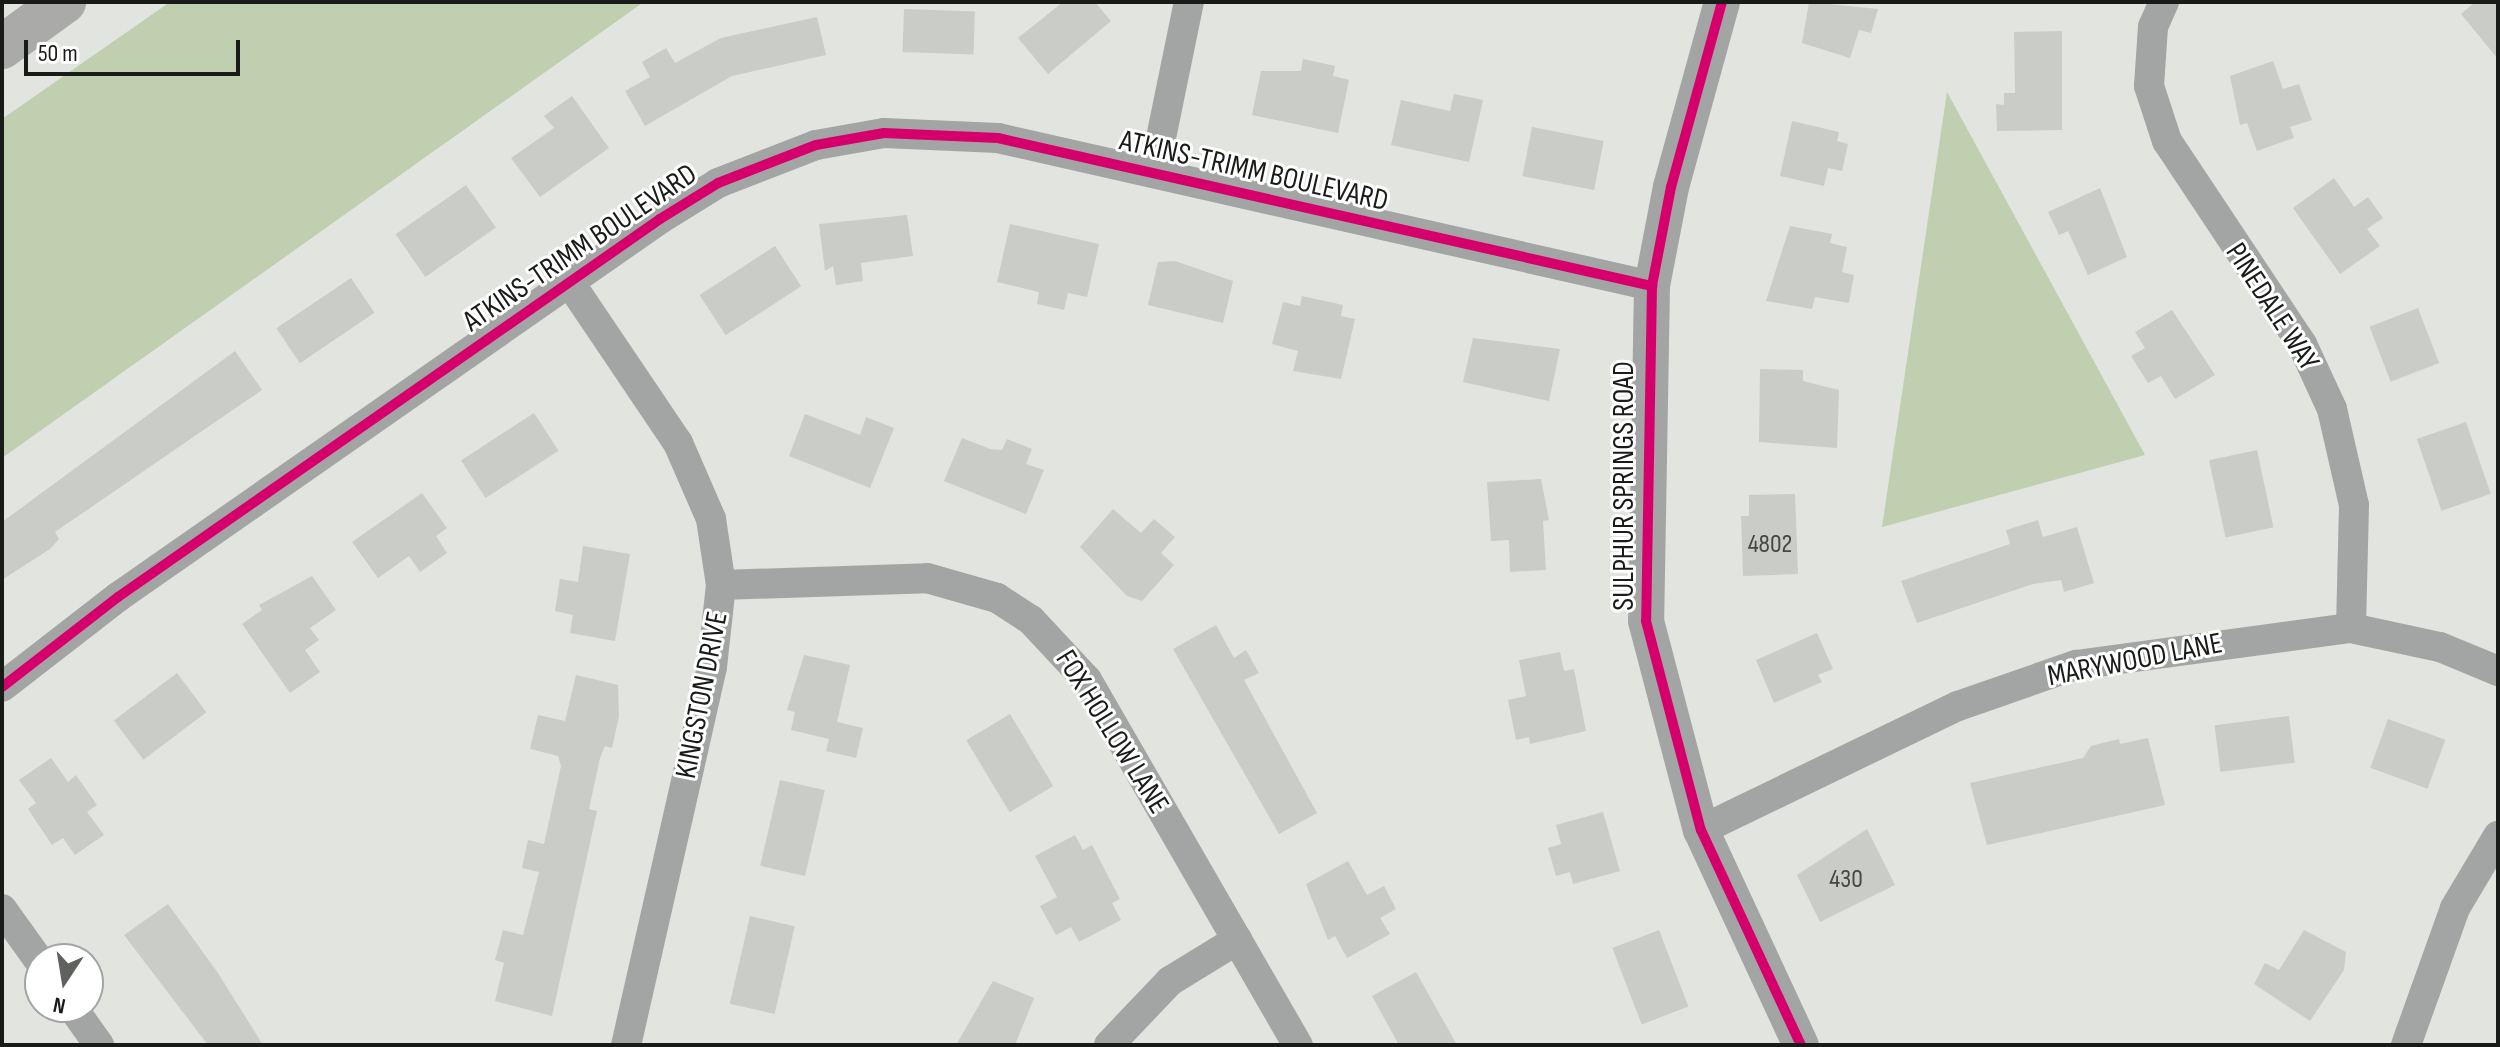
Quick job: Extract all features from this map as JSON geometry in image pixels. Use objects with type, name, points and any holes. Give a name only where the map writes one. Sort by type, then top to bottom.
[{"type":"highway","points":[[2,47],[64,2]]},
{"type":"street","points":[[1154,172],[1189,2]]},
{"type":"street","name":"SULPHUR SPRINGS ROAD","points":[[1722,2],[1671,187],[1652,286],[1646,621],[1701,830],[1801,1045]]},
{"type":"street","name":"PINEDALE WAY","points":[[2164,2],[2153,27],[2149,86],[2167,141],[2302,344],[2335,422],[2354,505],[2351,628]]},
{"type":"street","name":"ATKINS-TRIMM BOULEVARD","points":[[2,687],[118,597],[718,183],[816,145],[941,132],[1154,172],[1652,286]]},
{"type":"street","name":"KINGSTON DRIVE","points":[[570,283],[684,454],[711,519],[721,585],[712,667],[626,1045]]},
{"type":"street","name":"FOX HOLLOW LANE","points":[[721,585],[927,578],[997,598],[1031,620],[1087,680],[1298,1045]]},
{"type":"street","name":"MARYWOOD LANE","points":[[1701,830],[1958,706],[2076,665],[2351,628],[2440,647],[2498,671]]},
{"type":"street","points":[[2406,1045],[2455,908],[2498,836]]},
{"type":"street","points":[[2,909],[26,943]]},
{"type":"street","points":[[1109,1045],[1170,981],[1237,940]]},
{"type":"street","points":[[83,1023],[99,1045]]},
{"type":"green space","points":[[170,2],[659,2],[641,4],[2,458],[2,119]]},
{"type":"green space","points":[[1947,92],[2145,455],[1882,527]]},
{"type":"building","points":[[1063,2],[1095,2],[1111,21],[1048,74],[1018,38]]},
{"type":"building","points":[[1809,2],[1878,9],[1871,33],[1859,30],[1850,58],[1802,43]]},
{"type":"building","points":[[2475,2],[2498,2],[2498,59],[2461,14]]},
{"type":"building","points":[[904,9],[975,11],[973,54],[902,52]]},
{"type":"building","points":[[817,17],[826,55],[732,76],[645,126],[625,91],[650,77],[642,62],[666,48],[675,63],[721,38]]},
{"type":"building","points":[[2062,31],[2062,130],[1997,131],[1996,104],[2004,105],[2004,93],[2015,93],[2014,32]]},
{"type":"building","points":[[1303,59],[1335,66],[1333,76],[1349,80],[1338,133],[1252,115],[1261,71],[1301,71]]},
{"type":"building","points":[[2273,61],[2283,89],[2299,84],[2312,120],[2290,127],[2294,138],[2257,151],[2247,123],[2240,125],[2230,76]]},
{"type":"building","points":[[1454,94],[1483,100],[1469,162],[1391,145],[1401,100],[1450,111]]},
{"type":"building","points":[[572,96],[609,148],[540,197],[511,158],[554,128],[544,116]]},
{"type":"building","points":[[1792,121],[1839,132],[1837,141],[1848,144],[1842,171],[1828,168],[1824,186],[1780,176]]},
{"type":"building","points":[[1532,127],[1604,141],[1594,190],[1522,176]]},
{"type":"building","points":[[2334,178],[2354,207],[2368,197],[2383,218],[2367,229],[2380,246],[2340,274],[2293,208]]},
{"type":"building","points":[[466,185],[496,228],[425,277],[396,234]]},
{"type":"building","points":[[2100,188],[2127,257],[2088,275],[2068,231],[2059,235],[2048,212]]},
{"type":"building","points":[[907,215],[913,256],[861,263],[863,281],[836,285],[833,266],[825,271],[819,224]]},
{"type":"building","points":[[1010,224],[1099,244],[1087,297],[1068,293],[1064,310],[1037,304],[1039,292],[997,282]]},
{"type":"building","points":[[1790,226],[1832,234],[1830,243],[1847,247],[1842,272],[1854,275],[1849,303],[1815,297],[1812,309],[1766,301]]},
{"type":"building","points":[[775,246],[801,286],[726,335],[700,295]]},
{"type":"building","points":[[1175,261],[1233,281],[1223,323],[1148,305],[1158,262]]},
{"type":"building","points":[[351,278],[374,313],[300,363],[276,328]]},
{"type":"building","points":[[1302,296],[1343,305],[1341,316],[1355,319],[1341,379],[1293,371],[1298,351],[1272,344],[1283,302],[1300,306]]},
{"type":"building","points":[[2418,308],[2439,363],[2391,382],[2369,327]]},
{"type":"building","points":[[2172,310],[2215,375],[2175,399],[2161,376],[2148,383],[2131,356],[2145,348],[2135,332]]},
{"type":"building","points":[[1473,338],[1560,349],[1549,401],[1463,382]]},
{"type":"building","points":[[235,351],[262,390],[55,532],[59,539],[50,549],[2,580],[2,522]]},
{"type":"building","points":[[1760,369],[1803,370],[1803,381],[1839,390],[1837,448],[1759,442]]},
{"type":"building","points":[[534,413],[559,451],[486,498],[461,460]]},
{"type":"building","points":[[805,414],[860,435],[866,417],[894,428],[870,488],[789,456]]},
{"type":"building","points":[[2466,422],[2491,494],[2442,511],[2417,439]]},
{"type":"building","points":[[962,438],[990,449],[1002,450],[1007,439],[1032,449],[1026,464],[1044,470],[1026,514],[944,481]]},
{"type":"building","points":[[2257,450],[2273,527],[2225,537],[2209,460]]},
{"type":"building","points":[[1541,479],[1549,520],[1543,521],[1546,570],[1510,572],[1509,540],[1491,541],[1487,482]]},
{"type":"building","points":[[422,493],[447,528],[436,536],[447,553],[420,572],[409,556],[378,578],[352,542]]},
{"type":"building","points":[[1795,494],[1798,574],[1743,576],[1741,516],[1749,516],[1749,495]]},
{"type":"building","points":[[1113,509],[1141,533],[1154,519],[1175,537],[1161,553],[1174,565],[1142,601],[1127,596],[1080,547]]},
{"type":"building","points":[[2038,520],[2043,537],[2077,527],[2094,583],[2064,592],[2061,580],[2033,584],[1917,623],[1901,581],[2010,544],[2006,530]]},
{"type":"building","points":[[583,546],[630,554],[615,641],[570,633],[573,615],[555,611],[560,579],[578,582]]},
{"type":"building","points":[[312,576],[336,610],[310,628],[319,640],[305,650],[320,672],[290,693],[242,624],[262,610],[259,605]]},
{"type":"building","points":[[1216,625],[1234,658],[1246,650],[1259,673],[1244,680],[1317,813],[1279,834],[1173,649]]},
{"type":"building","points":[[1817,633],[1833,669],[1818,675],[1822,682],[1774,703],[1756,660]]},
{"type":"building","points":[[1560,652],[1564,671],[1574,669],[1586,731],[1530,744],[1529,737],[1516,740],[1508,700],[1526,696],[1519,660]]},
{"type":"building","points":[[804,655],[850,665],[837,722],[863,728],[856,758],[826,751],[829,739],[791,730],[795,712],[787,710]]},
{"type":"building","points":[[177,673],[206,712],[143,760],[114,721]]},
{"type":"building","points":[[576,675],[618,685],[619,716],[612,748],[605,746],[600,758],[589,809],[597,811],[552,1016],[495,1001],[504,963],[495,960],[503,930],[523,935],[539,872],[522,868],[528,840],[544,844],[561,766],[558,756],[530,749],[538,715],[565,721]]},
{"type":"building","points":[[1010,714],[1053,786],[1010,812],[966,740]]},
{"type":"building","points":[[2289,716],[2295,763],[2220,772],[2215,725]]},
{"type":"building","points":[[2388,719],[2445,740],[2428,789],[2370,768]]},
{"type":"building","points":[[2148,738],[2165,805],[1987,845],[1970,783],[2083,758],[2091,746],[2119,739],[2120,744]]},
{"type":"building","points":[[51,758],[68,782],[76,775],[97,805],[87,812],[104,835],[75,855],[63,838],[52,845],[28,809],[36,803],[19,780]]},
{"type":"building","points":[[780,780],[825,790],[805,876],[760,866]]},
{"type":"building","points":[[1603,812],[1620,871],[1573,884],[1570,872],[1556,876],[1548,848],[1561,844],[1556,825]]},
{"type":"building","points":[[1867,829],[1895,885],[1820,922],[1797,875]]},
{"type":"building","points":[[1075,835],[1083,850],[1092,845],[1120,899],[1112,903],[1121,920],[1079,942],[1071,927],[1056,935],[1040,906],[1057,897],[1035,856]]},
{"type":"building","points":[[1348,861],[1367,895],[1384,886],[1396,909],[1380,918],[1390,934],[1347,958],[1335,936],[1328,940],[1306,884]]},
{"type":"building","points":[[168,904],[218,973],[263,1045],[208,1045],[124,935]]},
{"type":"building","points":[[750,916],[795,926],[775,1014],[730,1004]]},
{"type":"building","points":[[1659,930],[1688,1007],[1642,1024],[1612,948]]},
{"type":"building","points":[[2304,930],[2346,952],[2344,970],[2310,1021],[2254,984],[2265,963],[2279,970]]},
{"type":"building","points":[[1416,972],[1457,1045],[1399,1045],[1372,996]]},
{"type":"building","points":[[993,981],[1034,998],[1015,1045],[956,1045]]},
{"type":"cycle path","points":[[1722,2],[1671,187],[1652,286],[1646,621],[1701,830],[1801,1045]]},
{"type":"cycle path","points":[[2,687],[118,597],[660,219],[718,183],[816,145],[884,133],[998,138],[1652,286]]}]
